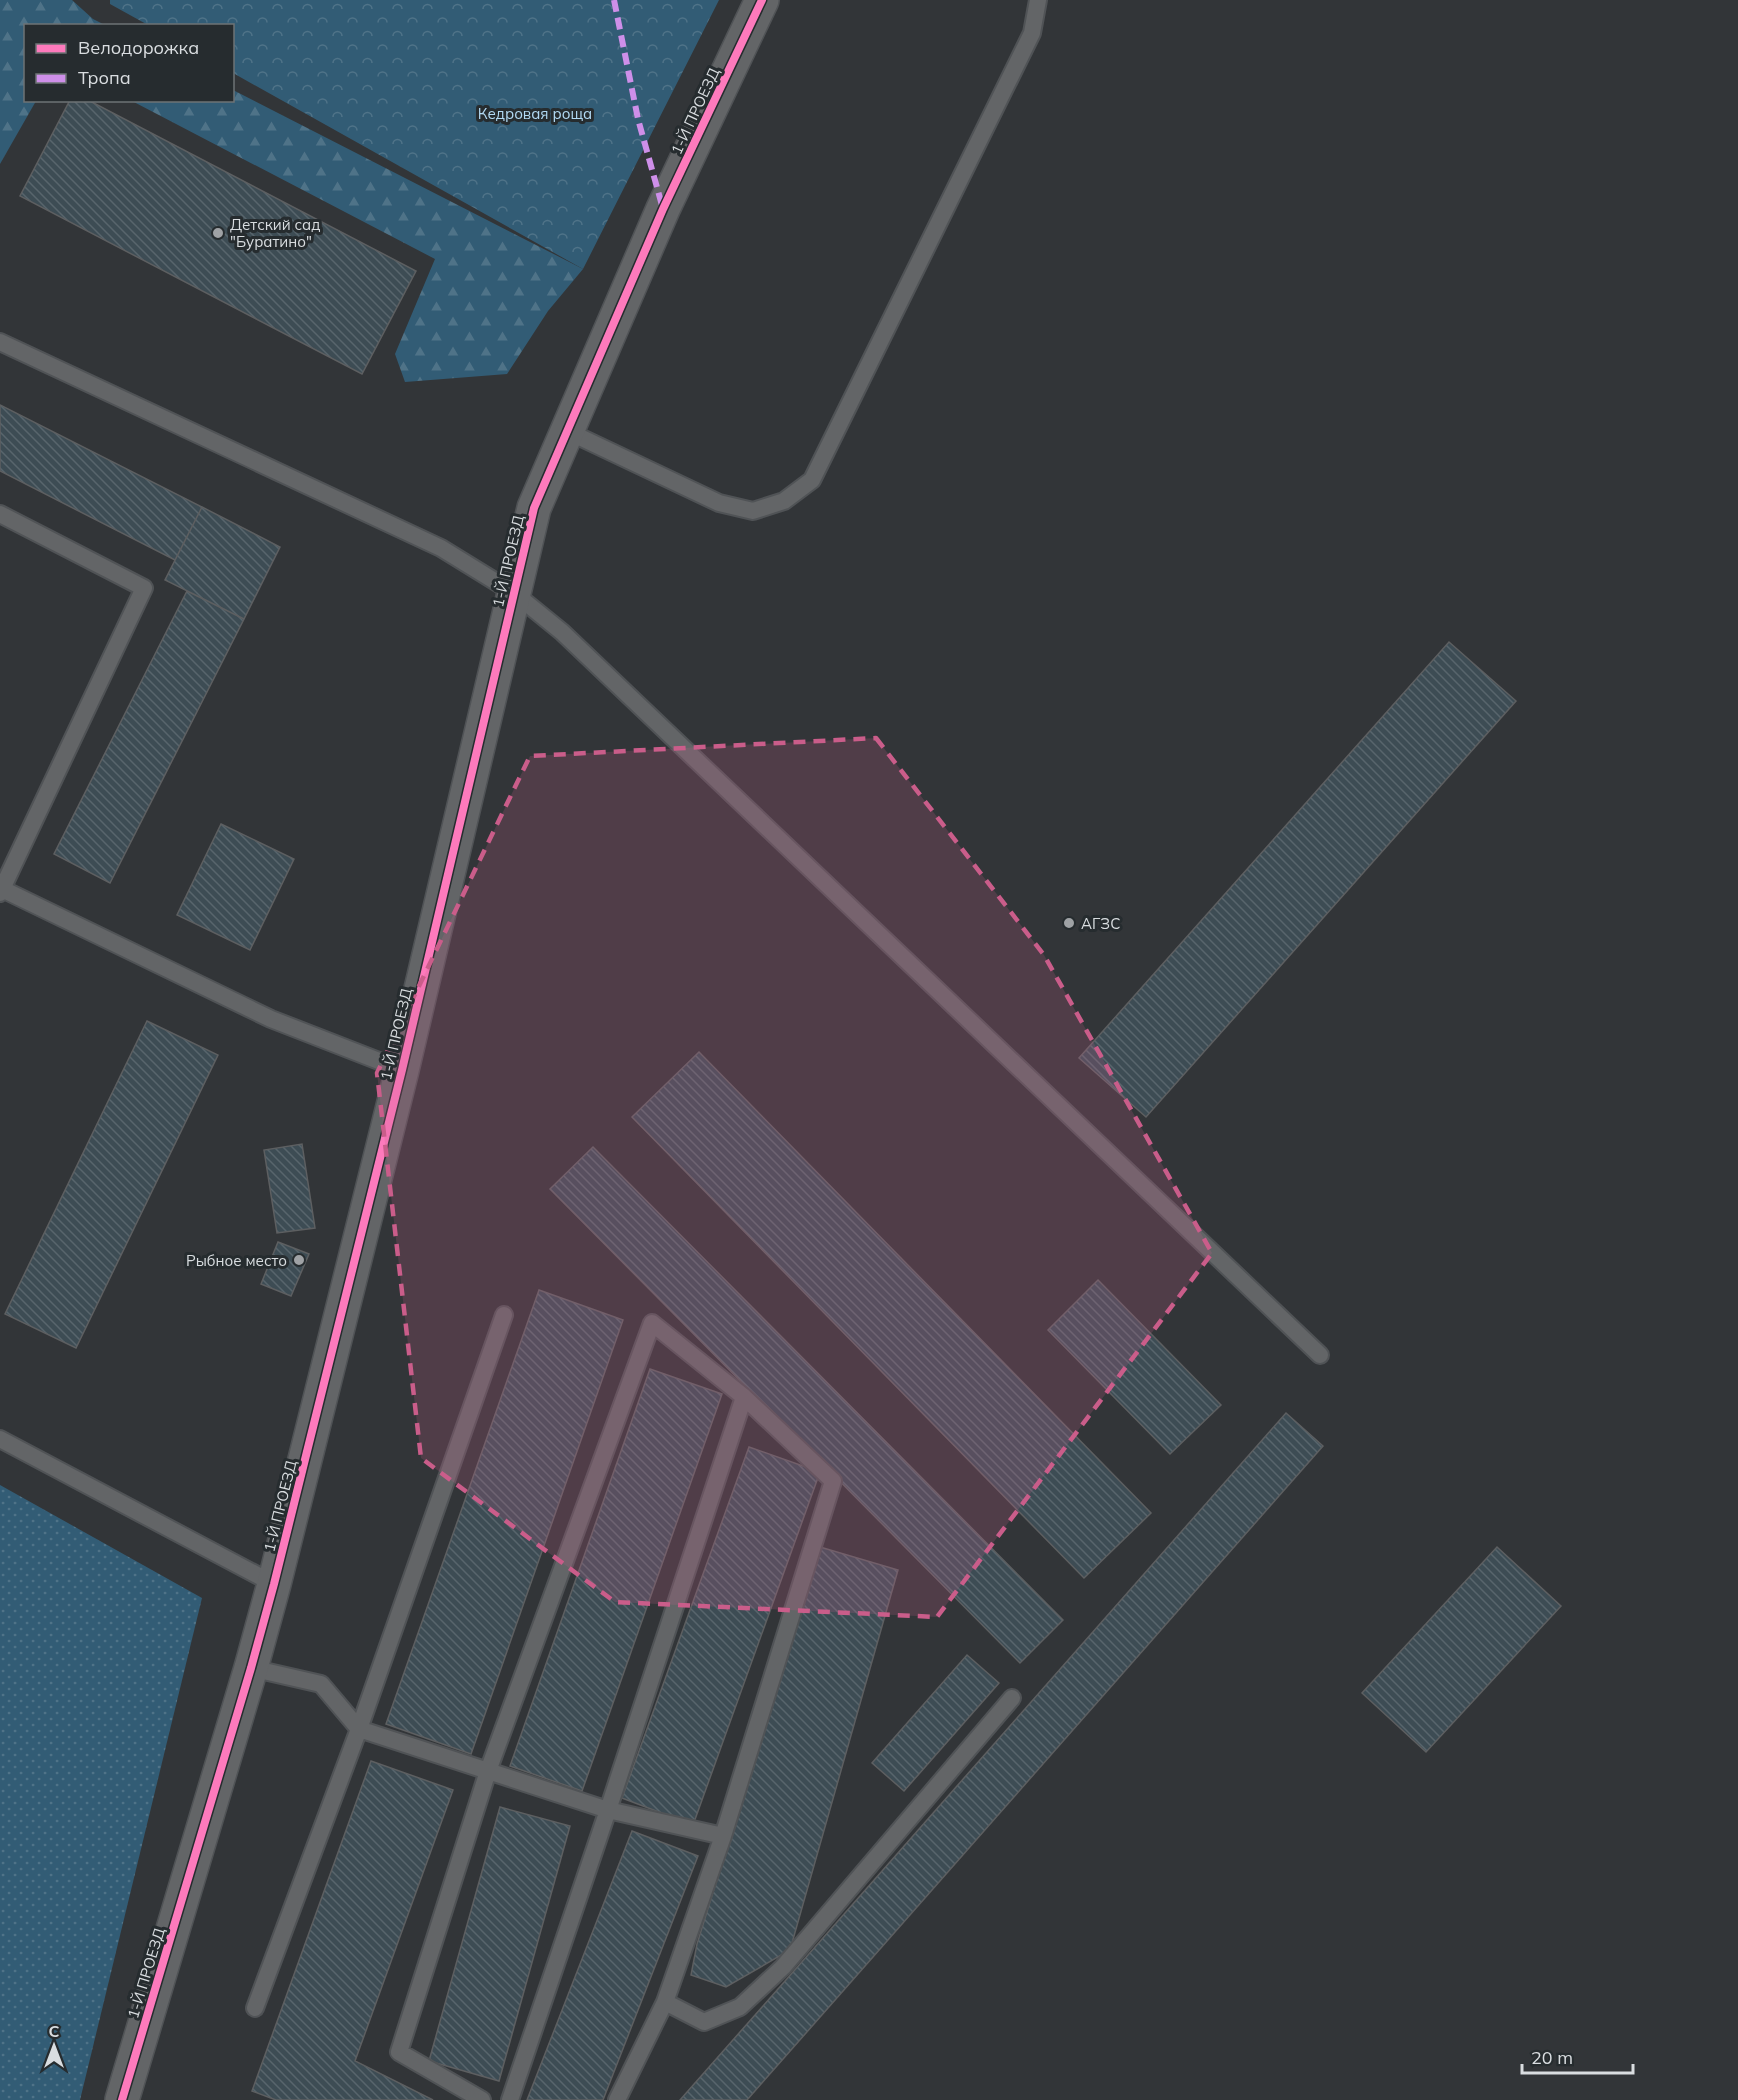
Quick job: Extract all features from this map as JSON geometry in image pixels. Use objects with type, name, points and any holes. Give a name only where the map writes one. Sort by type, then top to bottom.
[{"type":"street","name":"1-Й ПРОЕЗД","points":[[122,2100],[274,1584],[402,1070],[534,508],[663,209],[762,0]]},
{"type":"lane","points":[[567,431],[719,503],[753,511],[784,501],[812,480],[1032,33],[1038,0]]},
{"type":"lane","points":[[0,342],[441,548],[514,593],[571,640],[1320,1355]]},
{"type":"lane","points":[[0,514],[144,588],[1,890],[271,1019],[402,1070]]},
{"type":"lane","points":[[255,2008],[359,1729],[504,1315]]},
{"type":"lane","points":[[482,2100],[399,2052],[488,1771],[652,1323],[744,1397],[833,1481],[723,1836],[665,2002],[617,2100]]},
{"type":"lane","points":[[510,2100],[744,1397]]},
{"type":"lane","points":[[0,1439],[274,1584]]},
{"type":"lane","points":[[251,1668],[321,1684],[359,1729],[608,1810],[723,1836]]},
{"type":"lane","points":[[665,2002],[704,2022],[740,2007],[783,1967],[1012,1698]]},
{"type":"highlighted area","points":[[876,738],[1044,955],[1212,1253],[937,1617],[615,1602],[421,1458],[377,1073],[530,756]]},
{"type":"green space","points":[[0,0],[72,0],[93,19],[103,24],[24,24],[24,102],[35,102],[0,164]]},
{"type":"green space","name":"Кедровая роща","points":[[110,0],[719,0],[583,269],[234,74],[234,24],[146,24],[110,4]]},
{"type":"green space","points":[[234,91],[583,269],[548,311],[507,374],[405,382],[395,354],[435,259],[134,102],[234,102]]},
{"type":"green space","points":[[0,1485],[202,1598],[80,2100],[0,2100]]},
{"type":"building","name":"Детский сад \"Буратино\"","points":[[69,102],[92,102],[416,271],[362,374],[20,196]]},
{"type":"building","points":[[0,405],[202,507],[175,560],[0,471]]},
{"type":"building","points":[[202,507],[280,547],[244,619],[165,580]]},
{"type":"building","points":[[187,591],[244,619],[110,883],[54,854]]},
{"type":"building","points":[[1449,642],[1516,701],[1146,1117],[1079,1058]]},
{"type":"building","points":[[221,824],[294,859],[250,950],[177,915]]},
{"type":"building","points":[[147,1021],[218,1055],[76,1348],[5,1314]]},
{"type":"building","points":[[699,1052],[1151,1513],[1084,1578],[632,1117]]},
{"type":"building","points":[[302,1144],[315,1228],[277,1233],[264,1150]]},
{"type":"building","points":[[593,1147],[1063,1620],[1020,1663],[550,1189]]},
{"type":"building","points":[[278,1242],[309,1254],[291,1296],[261,1284]]},
{"type":"building","points":[[1098,1280],[1221,1405],[1170,1454],[1048,1330]]},
{"type":"building","points":[[539,1290],[623,1320],[471,1754],[386,1724]]},
{"type":"building","points":[[650,1369],[722,1394],[582,1791],[510,1766]]},
{"type":"building","points":[[1286,1413],[1323,1446],[747,2100],[680,2100]]},
{"type":"building","points":[[749,1447],[820,1472],[693,1825],[622,1798]]},
{"type":"building","points":[[820,1547],[898,1570],[790,1950],[726,1987],[691,1975],[697,1944]]},
{"type":"building","points":[[1497,1547],[1561,1606],[1426,1752],[1362,1693]]},
{"type":"building","points":[[967,1655],[999,1683],[904,1791],[872,1763]]},
{"type":"building","points":[[371,1761],[453,1790],[355,2061],[433,2100],[276,2100],[252,2091]]},
{"type":"building","points":[[500,1807],[570,1826],[499,2081],[429,2061]]},
{"type":"building","points":[[632,1831],[698,1856],[603,2100],[527,2100]]},
{"type":"marked path","points":[[614,0],[638,119],[663,209]]},
{"type":"cycle path","points":[[122,2100],[274,1584],[402,1070],[534,508],[663,209],[762,0]]},
{"type":"place","name":"Детский сад \"Буратино\"","points":[[218,233]]},
{"type":"place","name":"АГЗС","points":[[1069,923]]},
{"type":"place","name":"Рыбное место","points":[[299,1260]]}]
